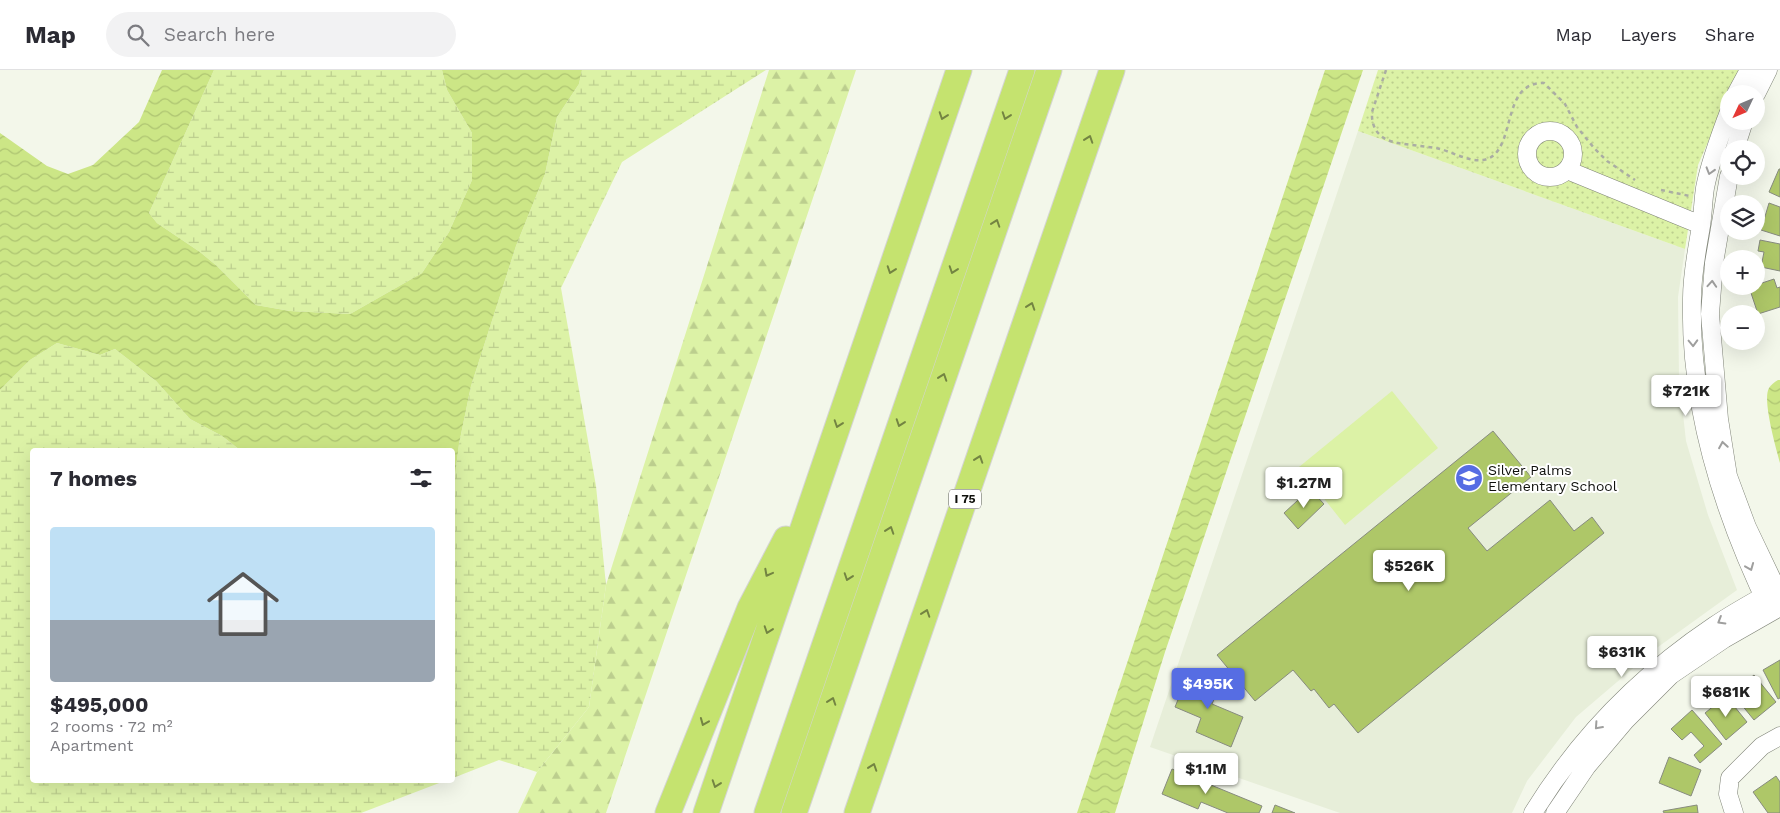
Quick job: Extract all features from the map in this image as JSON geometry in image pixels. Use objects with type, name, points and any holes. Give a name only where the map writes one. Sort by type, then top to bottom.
[{"type":"highway","points":[[706,813],[959,70]]},
{"type":"highway","points":[[767,813],[1022,70]]},
{"type":"highway","points":[[794,813],[1048,70]]},
{"type":"highway","name":"I 75","points":[[858,813],[1112,70]]},
{"type":"highway","points":[[668,813],[750,608],[823,468]]},
{"type":"highway","points":[[807,813],[821,772],[819,738]]},
{"type":"street","points":[[1740,85],[1748,70]]},
{"type":"street","points":[[1760,85],[1768,70]]},
{"type":"street","points":[[1723,130],[1693,222],[1692,298],[1695,370],[1703,425],[1724,501],[1775,598]]},
{"type":"street","points":[[1567,170],[1693,222]]},
{"type":"street","points":[[1727,185],[1714,263],[1710,314],[1719,419],[1728,476],[1775,598]]},
{"type":"street","points":[[1533,813],[1573,755],[1628,695],[1669,658],[1715,625],[1775,598]]},
{"type":"street","points":[[1555,813],[1587,766],[1618,729],[1671,675],[1724,639],[1775,598]]},
{"type":"street","points":[[1734,813],[1728,794],[1730,778],[1762,746],[1780,736]]},
{"type":"path","points":[[1386,70],[1372,112],[1373,126],[1379,136],[1395,143],[1437,148],[1476,160],[1492,158],[1499,151],[1514,107],[1522,92],[1532,85],[1544,83],[1565,104],[1577,127],[1606,161],[1640,183]]},
{"type":"path","points":[[1656,189],[1693,196],[1693,222]]},
{"type":"shaded area","name":"Silver Palms Elementary School","points":[[1358,131],[1685,249],[1678,297],[1679,378],[1686,441],[1708,515],[1737,590],[1658,647],[1576,717],[1527,781],[1512,813],[1340,813],[1150,747]]},
{"type":"green space","points":[[214,70],[442,70],[447,90],[472,133],[472,180],[449,232],[422,273],[350,314],[290,311],[256,305],[217,266],[157,223],[149,213]]},
{"type":"green space","points":[[582,70],[766,70],[622,162],[561,288],[596,486],[606,585],[589,707],[537,772],[499,760],[455,777],[455,476],[459,444],[471,386],[516,246],[545,174],[557,117],[579,84]]},
{"type":"green space","points":[[769,70],[856,70],[606,813],[518,813],[537,772],[589,707],[606,585]]},
{"type":"green space","points":[[1378,70],[1739,70],[1733,85],[1720,85],[1720,114],[1698,165],[1685,249],[1358,131]]},
{"type":"green space","points":[[57,343],[100,355],[115,349],[156,381],[190,419],[222,436],[237,448],[30,448],[30,783],[439,783],[361,813],[0,813],[0,390],[30,360]]},
{"type":"green space","points":[[1392,391],[1438,448],[1345,525],[1299,467]]},
{"type":"water","points":[[162,70],[214,70],[149,213],[157,223],[217,266],[256,305],[290,311],[350,314],[422,273],[449,232],[472,180],[472,133],[447,90],[442,70],[582,70],[579,84],[557,117],[545,174],[516,246],[471,386],[459,444],[455,476],[455,448],[237,448],[222,436],[190,419],[156,381],[115,349],[100,355],[57,343],[30,360],[0,390],[0,133],[47,166],[68,174],[93,165],[139,122]]},
{"type":"water","points":[[1325,70],[1363,70],[1165,652],[1115,813],[1077,813]]},
{"type":"water","points":[[1780,380],[1780,463],[1770,424],[1767,403],[1769,388]]},
{"type":"building","points":[[1780,169],[1780,197],[1769,192]]},
{"type":"building","points":[[1769,203],[1780,207],[1780,236],[1765,231],[1765,216]]},
{"type":"building","points":[[1760,240],[1780,244],[1780,271],[1765,268],[1765,250],[1758,250]]},
{"type":"building","points":[[1774,279],[1777,288],[1780,287],[1780,307],[1765,312],[1765,305],[1755,305],[1752,295],[1765,295],[1765,282]]},
{"type":"building","points":[[1493,431],[1531,477],[1468,528],[1487,551],[1550,500],[1574,531],[1592,517],[1604,533],[1358,733],[1334,704],[1329,708],[1314,689],[1311,691],[1293,670],[1255,701],[1217,655]]},
{"type":"building","points":[[1310,489],[1324,504],[1298,529],[1284,513]]},
{"type":"building","points":[[1780,660],[1780,698],[1778,699],[1763,670]]},
{"type":"building","points":[[1189,673],[1220,685],[1212,704],[1243,717],[1231,747],[1196,732],[1201,718],[1175,707]]},
{"type":"building","points":[[1754,675],[1776,702],[1754,720],[1732,693]]},
{"type":"building","points":[[1726,696],[1747,722],[1726,740],[1705,713]]},
{"type":"building","points":[[1692,710],[1722,744],[1700,763],[1694,755],[1704,746],[1691,732],[1682,740],[1671,729]]},
{"type":"building","points":[[1669,757],[1701,770],[1691,796],[1659,783]]},
{"type":"building","points":[[1172,769],[1262,806],[1259,813],[1228,813],[1201,802],[1198,809],[1162,794]]},
{"type":"building","points":[[1776,776],[1780,782],[1780,813],[1768,813],[1753,792]]},
{"type":"building","points":[[1275,805],[1295,813],[1272,813]]},
{"type":"building","points":[[1697,805],[1698,813],[1664,813],[1663,811]]},
{"type":"place","name":"Silver Palms Elementary School","points":[[1469,478]]}]
